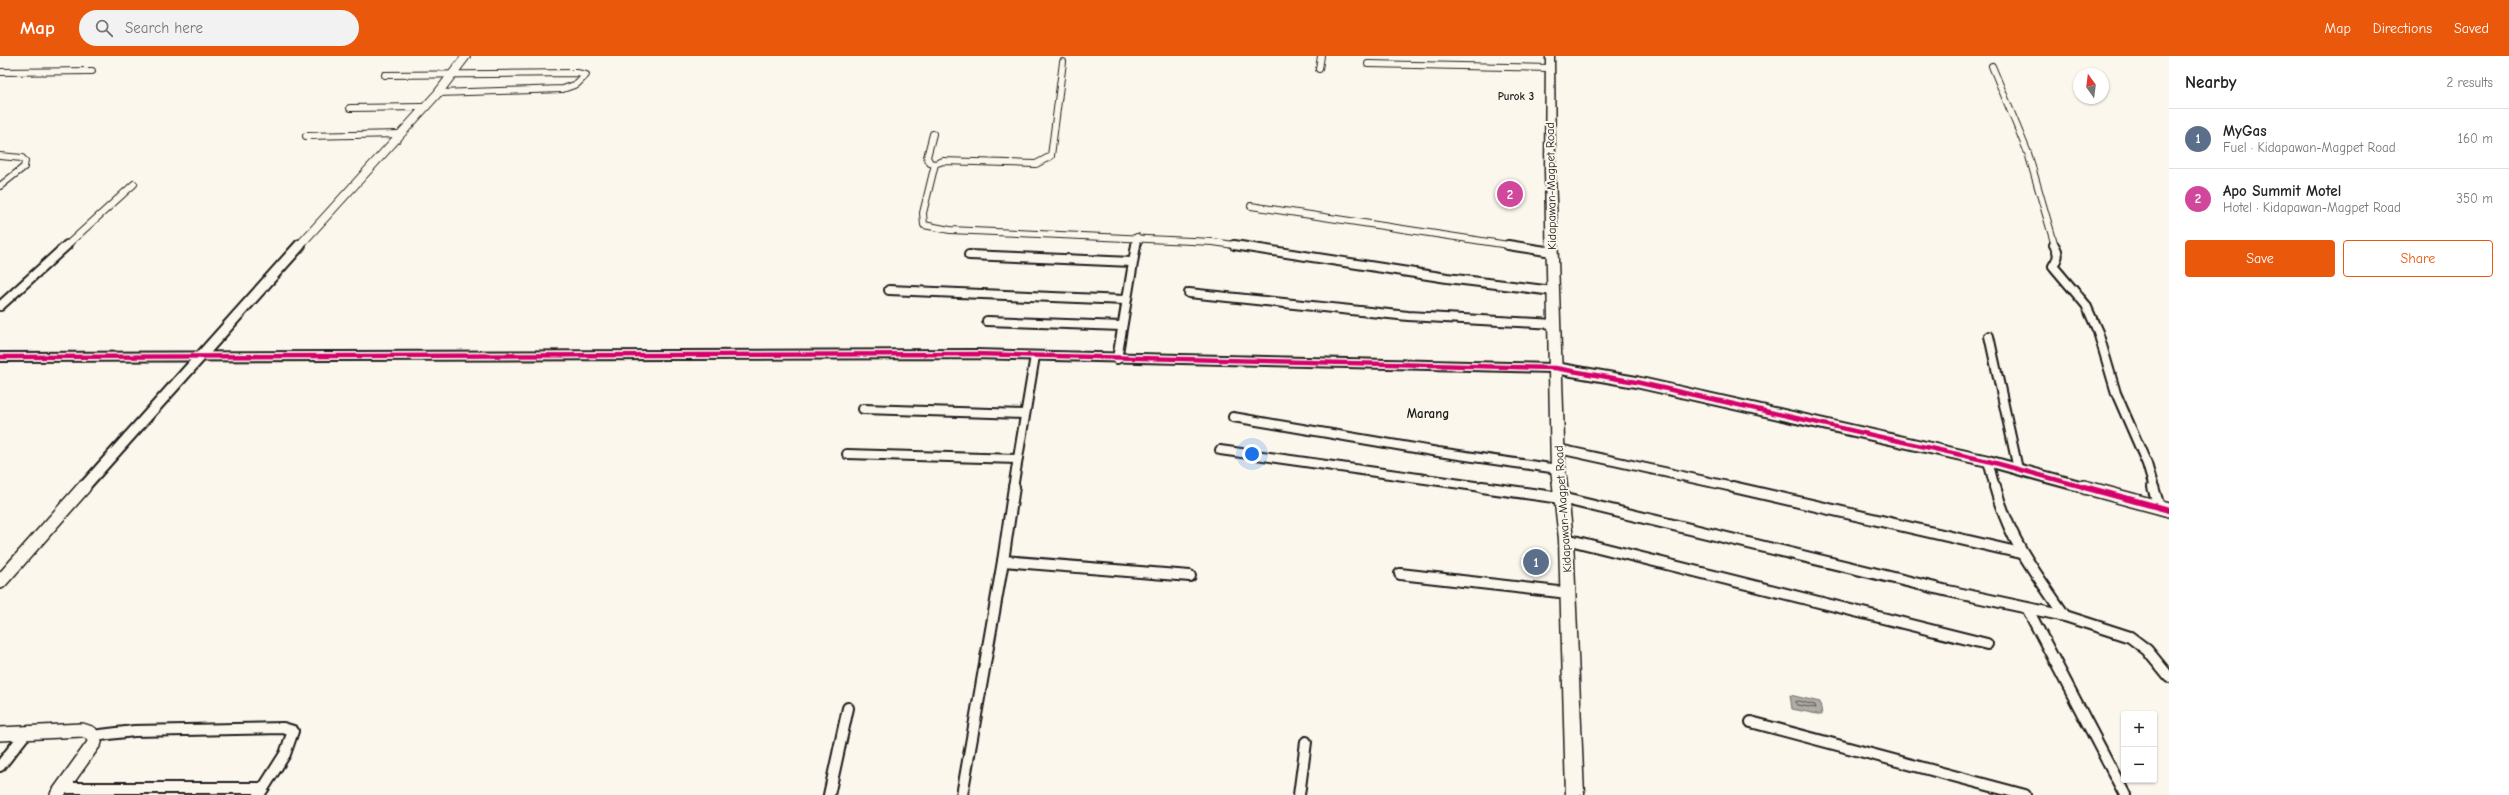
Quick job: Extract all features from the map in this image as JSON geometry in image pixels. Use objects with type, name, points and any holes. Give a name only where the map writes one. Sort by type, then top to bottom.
[{"type":"main road","name":"Kidapawan-Magpet Road","points":[[1550,62],[1552,252],[1559,449],[1558,469],[1566,539],[1575,795]]},
{"type":"street","points":[[0,582],[198,358],[423,107],[438,93],[466,56]]},
{"type":"street","points":[[1319,69],[1321,56]]},
{"type":"street","points":[[933,134],[927,157],[930,163],[935,164],[944,161],[1030,165],[1047,160],[1051,156],[1063,62]]},
{"type":"street","points":[[1368,64],[1550,62]]},
{"type":"street","points":[[1992,66],[2028,153],[2053,243],[2058,251],[2058,258],[2053,266],[2086,305],[2098,332],[2116,393],[2147,464],[2164,509]]},
{"type":"street","points":[[0,72],[92,71]]},
{"type":"street","points":[[385,75],[577,72],[586,75],[577,84],[563,90],[438,93]]},
{"type":"street","points":[[350,108],[423,107]]},
{"type":"street","points":[[306,136],[400,134]]},
{"type":"street","points":[[0,156],[22,158],[25,161],[24,166],[0,186]]},
{"type":"street","points":[[935,164],[922,220],[924,225],[930,228],[1137,237],[1256,247],[1447,278],[1553,291]]},
{"type":"street","points":[[0,306],[134,184]]},
{"type":"street","points":[[1251,206],[1552,252]]},
{"type":"street","points":[[1117,359],[1125,300],[1137,237]]},
{"type":"street","points":[[969,255],[1132,262]]},
{"type":"street","points":[[890,290],[1125,300]]},
{"type":"street","points":[[1189,293],[1408,316],[1554,324]]},
{"type":"street","points":[[987,321],[1122,326]]},
{"type":"street","points":[[1989,336],[2018,469]]},
{"type":"street","points":[[0,357],[198,358],[966,354],[1117,359],[1555,368],[1636,382],[1988,462],[2164,509]]},
{"type":"street","points":[[962,795],[1004,561],[1017,459],[1035,356]]},
{"type":"street","points":[[863,409],[1024,414]]},
{"type":"street","points":[[1233,417],[1438,452],[1558,469]]},
{"type":"street","points":[[1559,449],[1646,467],[2021,552]]},
{"type":"street","points":[[1220,450],[1561,498],[2065,616],[2130,637],[2147,650],[2169,677]]},
{"type":"street","points":[[847,454],[1017,459]]},
{"type":"street","points":[[1988,462],[2003,515],[2021,552],[2065,616]]},
{"type":"street","points":[[1566,539],[1987,644]]},
{"type":"street","points":[[1004,561],[1190,576]]},
{"type":"street","points":[[1400,574],[1568,593]]},
{"type":"street","points":[[2027,608],[2125,795]]},
{"type":"street","points":[[829,795],[848,708]]},
{"type":"street","points":[[1751,722],[2025,795]]},
{"type":"street","points":[[60,792],[261,792],[294,738],[293,731],[283,728],[134,731],[92,736]]},
{"type":"street","points":[[0,734],[82,730],[91,733],[94,742],[60,792]]},
{"type":"street","points":[[0,766],[26,733]]},
{"type":"street","points":[[1299,795],[1306,742]]},
{"type":"water","points":[[1790,695],[1820,702],[1822,715],[1792,709]]},
{"type":"cycle path","points":[[0,357],[974,354],[1555,368],[1636,382],[1988,461],[2169,510]]},
{"type":"place","name":"Apo Summit Motel","points":[[1510,194]]},
{"type":"place","name":"MyGas","points":[[1536,562]]},
{"type":"district","name":"Purok 3","points":[[1516,96]]},
{"type":"district","name":"Marang","points":[[1428,413]]}]
